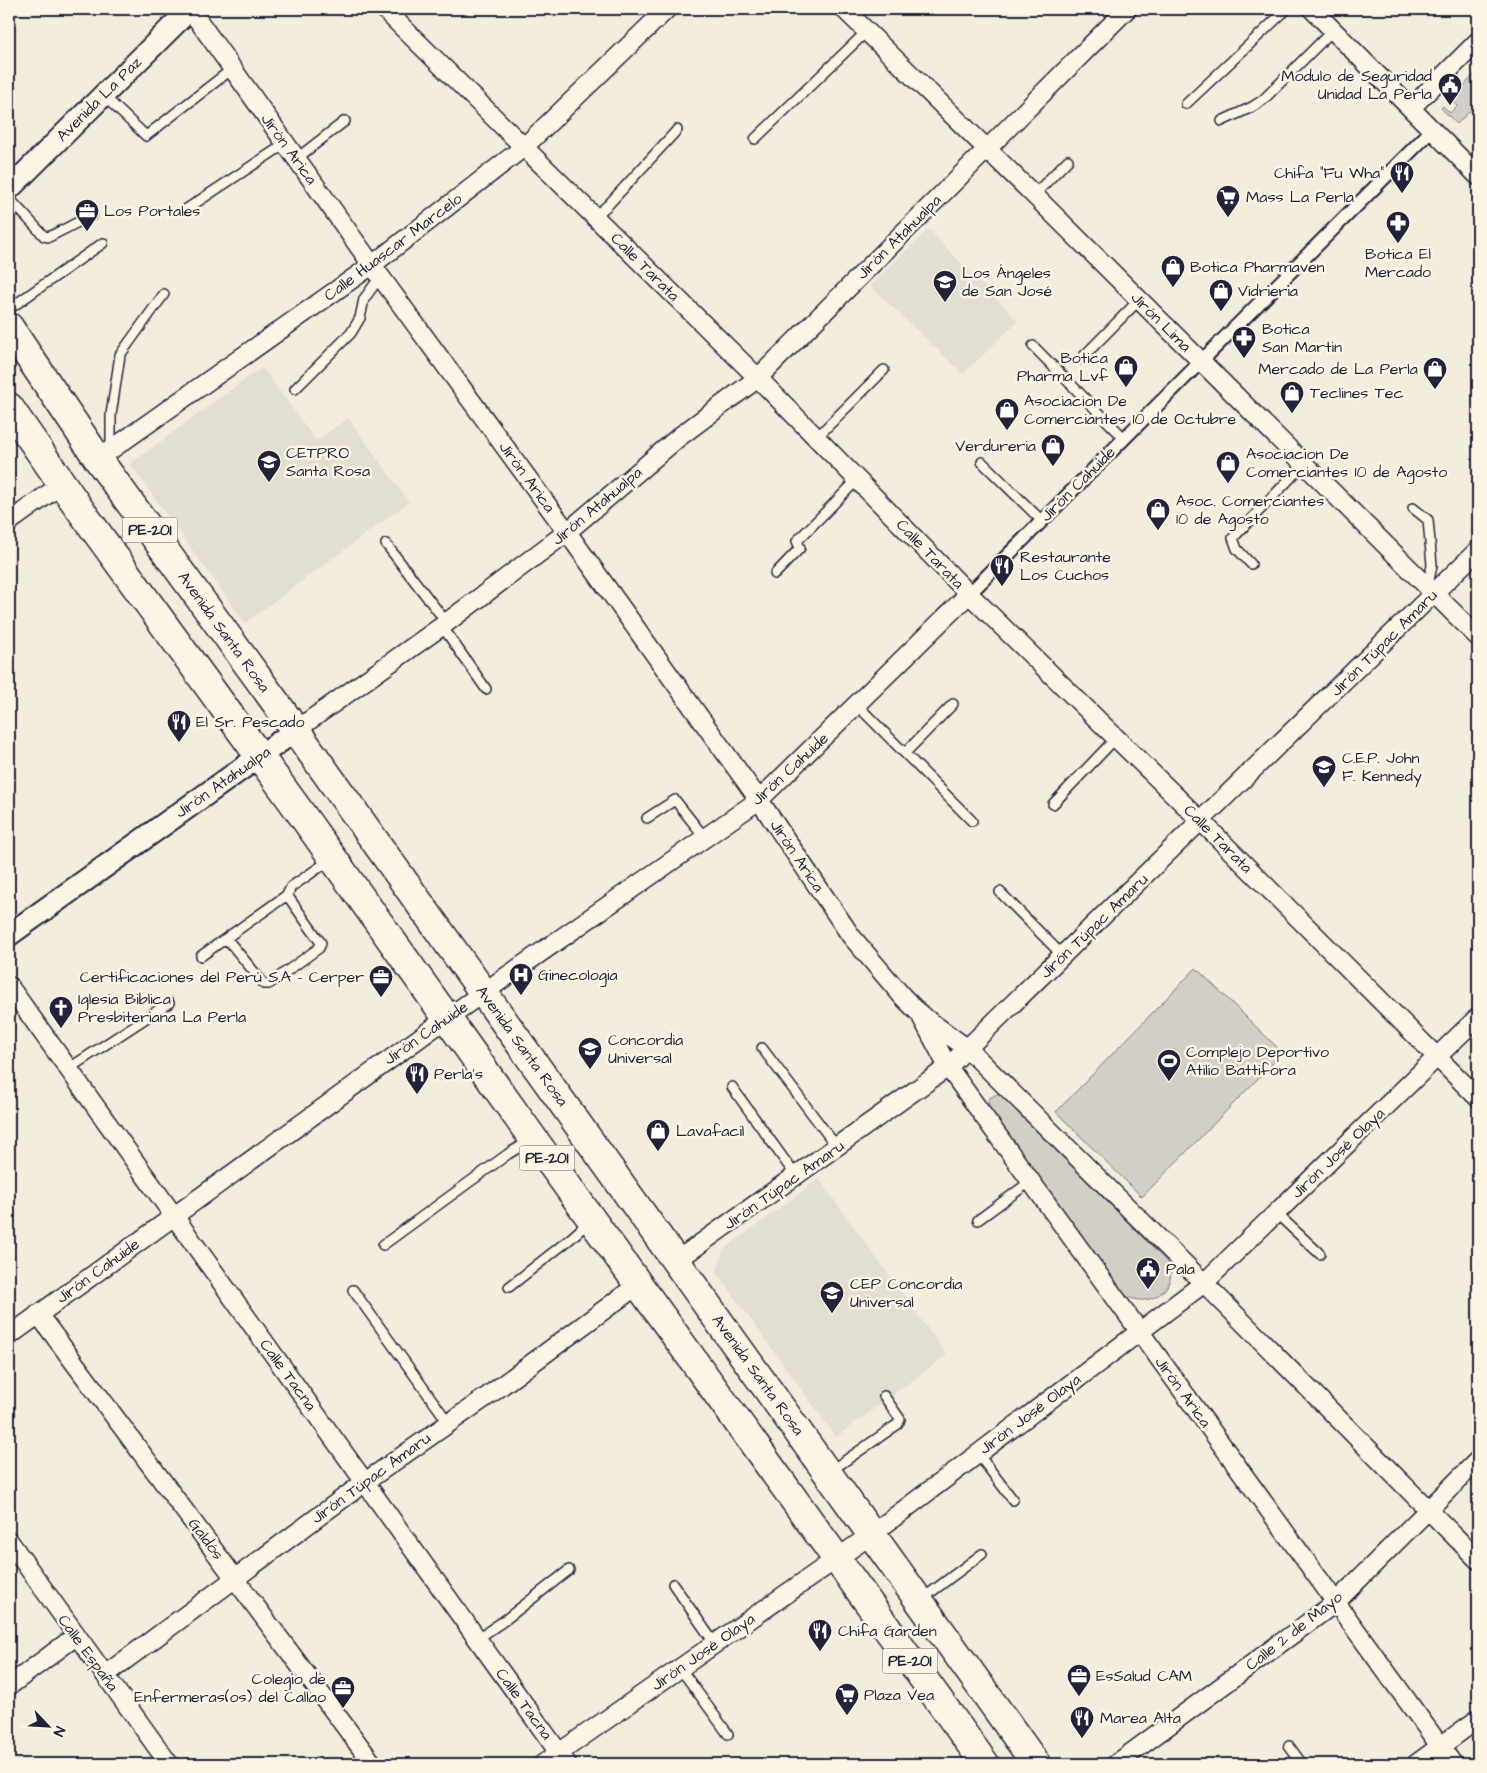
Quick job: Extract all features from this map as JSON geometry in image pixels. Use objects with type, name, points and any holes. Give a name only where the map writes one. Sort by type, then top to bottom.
[{"type":"main road","name":"Avenida Santa Rosa","points":[[9,327],[105,455],[296,730],[1036,1764]]},
{"type":"main road","name":"PE-20I","points":[[9,407],[62,484],[533,1139],[985,1764]]},
{"type":"street","name":"Jirón Arica","points":[[190,9],[376,271],[567,532],[759,800],[851,936],[902,997],[921,1015],[968,1049],[1204,1283],[1478,1560]]},
{"type":"street","name":"Avenida La Paz","points":[[9,189],[190,9]]},
{"type":"street","name":"Calle Tarata","points":[[384,9],[758,378],[969,594],[1202,822],[1478,1098]]},
{"type":"street","name":"Calle Huascar Marcelo","points":[[105,455],[376,271],[524,147],[667,9]]},
{"type":"street","name":"Jirón Lima","points":[[844,9],[1034,195],[1478,637]]},
{"type":"street","name":"Jirón Atahualpa","points":[[9,935],[444,624],[567,532],[679,437],[758,378],[1127,9]]},
{"type":"street","points":[[1312,9],[1478,176]]},
{"type":"street","points":[[1411,108],[1478,42]]},
{"type":"street","name":"Jirón Cahuide","points":[[9,1336],[447,1018],[759,800],[969,594],[1432,130]]},
{"type":"street","points":[[9,522],[62,484]]},
{"type":"street","name":"Jirón Túpac Amaru","points":[[676,1261],[948,1067],[1202,822],[1431,589],[1478,550]]},
{"type":"street","name":"Calle Tacna","points":[[9,986],[563,1759]]},
{"type":"street","name":"Jirón Arica","points":[[921,1015],[948,1067],[1453,1764]]},
{"type":"street","name":"Jirón José Olaya","points":[[544,1764],[563,1759],[680,1668],[872,1534],[1204,1283],[1478,1017]]},
{"type":"street","name":"Jirón Túpac Amaru","points":[[105,1675],[365,1482],[496,1390],[639,1284]]},
{"type":"street","name":"Galdós","points":[[38,1314],[373,1764]]},
{"type":"street","name":"Calle 2 de Mayo","points":[[1116,1764],[1335,1603],[1478,1460]]},
{"type":"street","name":"Calle España","points":[[9,1542],[168,1764]]},
{"type":"street","points":[[9,1686],[76,1636]]},
{"type":"street","points":[[1416,1764],[1478,1719]]},
{"type":"lane","points":[[1186,104],[1287,9]]},
{"type":"lane","points":[[1222,121],[1263,100],[1333,30]]},
{"type":"lane","points":[[755,140],[867,31]]},
{"type":"lane","points":[[102,95],[146,136],[232,69]]},
{"type":"lane","points":[[296,159],[345,121]]},
{"type":"lane","points":[[594,217],[608,205],[677,130]]},
{"type":"lane","points":[[185,210],[285,144]]},
{"type":"lane","points":[[1034,195],[1068,160]]},
{"type":"lane","points":[[9,198],[44,236],[49,237],[92,215]]},
{"type":"lane","points":[[9,310],[103,243]]},
{"type":"lane","points":[[295,389],[351,333],[360,318],[364,299],[376,271]]},
{"type":"lane","points":[[105,455],[120,355],[164,294]]},
{"type":"lane","points":[[1080,359],[1139,300]]},
{"type":"lane","points":[[1033,346],[1124,438]]},
{"type":"lane","points":[[816,438],[884,370]]},
{"type":"lane","points":[[982,462],[1042,521]]},
{"type":"lane","points":[[1251,564],[1237,549],[1233,538],[1304,464]]},
{"type":"lane","points":[[774,574],[800,548],[797,540],[857,480]]},
{"type":"lane","points":[[1413,508],[1428,520],[1432,565],[1431,589]]},
{"type":"lane","points":[[386,544],[444,624],[486,689]]},
{"type":"lane","points":[[905,753],[953,704]]},
{"type":"lane","points":[[857,705],[972,820]]},
{"type":"lane","points":[[1053,804],[1116,738]]},
{"type":"lane","points":[[647,818],[675,800],[705,838]]},
{"type":"lane","points":[[201,956],[287,895],[291,887],[332,858]]},
{"type":"lane","points":[[1000,892],[1064,956]]},
{"type":"lane","points":[[227,939],[264,984],[269,984],[319,948],[321,943],[287,895]]},
{"type":"lane","points":[[68,1069],[169,1003]]},
{"type":"lane","points":[[762,1048],[837,1147]]},
{"type":"lane","points":[[732,1087],[796,1176]]},
{"type":"lane","points":[[383,1245],[508,1154],[533,1139]]},
{"type":"lane","points":[[978,1220],[1031,1181]]},
{"type":"lane","points":[[1276,1213],[1320,1254]]},
{"type":"lane","points":[[509,1287],[570,1239],[592,1219]]},
{"type":"lane","points":[[353,1290],[448,1422]]},
{"type":"lane","points":[[828,1473],[898,1424],[900,1419],[884,1396]]},
{"type":"lane","points":[[978,1454],[1013,1500]]},
{"type":"lane","points":[[919,1601],[982,1554]]},
{"type":"lane","points":[[477,1639],[505,1620],[569,1570]]},
{"type":"lane","points":[[673,1584],[715,1644]]},
{"type":"lane","points":[[680,1668],[728,1734]]},
{"type":"lane","points":[[1289,1746],[1302,1764]]},
{"type":"shaded area","points":[[1478,71],[1478,103],[1457,124],[1441,108],[1443,106],[1450,113],[1457,106],[1451,99]]},
{"type":"shaded area","name":"Los Ángeles de San José","points":[[928,229],[1018,321],[963,374],[870,286]]},
{"type":"shaded area","name":"CETPRO Santa Rosa","points":[[262,367],[316,441],[348,418],[409,502],[245,623],[130,464]]},
{"type":"shaded area","name":"Complejo Deportivo Atilio Battifora","points":[[1196,968],[1283,1053],[1142,1197],[1056,1112]]},
{"type":"shaded area","points":[[1001,1094],[1167,1262],[1170,1280],[1160,1294],[1143,1300],[1133,1299],[1124,1294],[989,1107],[988,1099]]},
{"type":"shaded area","name":"CEP Concordia Universal","points":[[819,1179],[947,1355],[836,1437],[717,1273],[723,1250]]},
{"type":"place","name":"Modulo de Seguridad Unidad La Perla","points":[[1450,106]]},
{"type":"place","name":"Chifa \"Fu Wha\"","points":[[1402,194]]},
{"type":"place","name":"Mass La Perla","points":[[1228,218]]},
{"type":"place","name":"Los Portales","points":[[87,232]]},
{"type":"place","name":"Botica El Mercado","points":[[1398,244]]},
{"type":"place","name":"Botica Pharmaven","points":[[1173,288]]},
{"type":"place","name":"Los Ángeles de San José","points":[[945,303]]},
{"type":"place","name":"Vidrieria","points":[[1221,312]]},
{"type":"place","name":"Botica San Martin","points":[[1244,359]]},
{"type":"place","name":"Botica Pharma Lvf","points":[[1126,388]]},
{"type":"place","name":"Mercado de La Perla","points":[[1435,390]]},
{"type":"place","name":"Teclines Tec","points":[[1292,414]]},
{"type":"place","name":"Asociacion De Comerciantes 10 de Octubre","points":[[1007,431]]},
{"type":"place","name":"Verdureria","points":[[1053,467]]},
{"type":"place","name":"CETPRO Santa Rosa","points":[[269,483]]},
{"type":"place","name":"Asociacion De Comerciantes 10 de Agosto","points":[[1228,484]]},
{"type":"place","name":"Asoc. Comerciantes 10 de Agosto","points":[[1158,531]]},
{"type":"place","name":"Restaurante Los Cuchos","points":[[1002,587]]},
{"type":"place","name":"El Sr. Pescado","points":[[179,743]]},
{"type":"place","name":"C.E.P. John F. Kennedy","points":[[1324,788]]},
{"type":"place","name":"Ginecologia","points":[[521,996]]},
{"type":"place","name":"Certificaciones del Perú S.A - Cerper","points":[[381,998]]},
{"type":"place","name":"Iglesia Biblica Presbiteriana La Perla","points":[[61,1029]]},
{"type":"place","name":"Concordia Universal","points":[[590,1070]]},
{"type":"place","name":"Complejo Deportivo Atilio Battifora","points":[[1169,1082]]},
{"type":"place","name":"Perla's","points":[[417,1095]]},
{"type":"place","name":"Lavafacil","points":[[658,1152]]},
{"type":"place","name":"Pala","points":[[1148,1290]]},
{"type":"place","name":"CEP Concordia Universal","points":[[832,1314]]},
{"type":"place","name":"Chifa Garden","points":[[820,1652]]},
{"type":"place","name":"EsSalud CAM","points":[[1079,1697]]},
{"type":"place","name":"Colegio de Enfermeras(os) del Callao","points":[[343,1709]]},
{"type":"place","name":"Plaza Vea","points":[[847,1716]]},
{"type":"place","name":"Marea Alta","points":[[1082,1739]]}]
